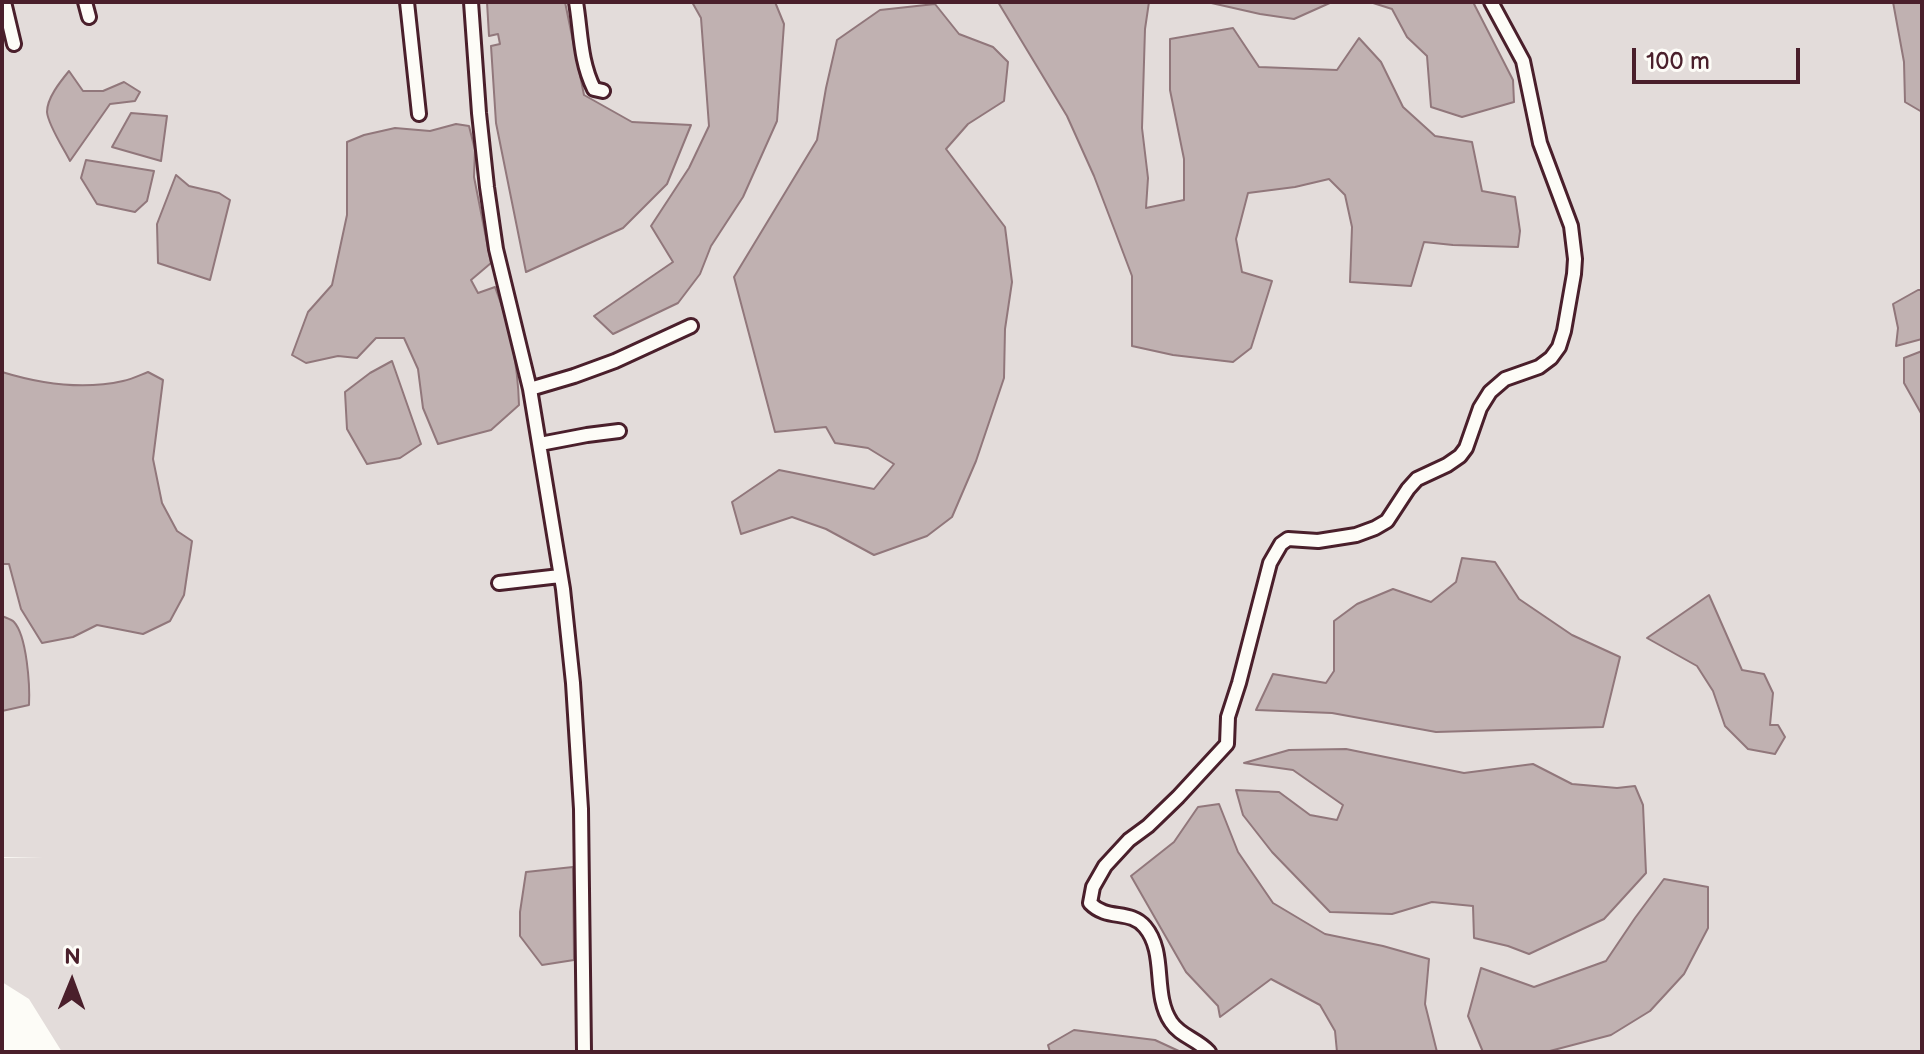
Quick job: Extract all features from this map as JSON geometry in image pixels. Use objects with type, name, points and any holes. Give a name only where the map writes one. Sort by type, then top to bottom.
[{"type":"street","points":[[4,2],[14,44]]},
{"type":"street","points":[[85,2],[89,17]]},
{"type":"street","points":[[407,2],[419,114]]},
{"type":"street","points":[[471,2],[479,113],[494,234],[540,444],[573,683],[581,809],[584,1052]]},
{"type":"street","points":[[576,2],[587,73],[594,89],[603,91]]},
{"type":"street","points":[[1209,1052],[1199,1042],[1181,1033],[1167,1016],[1156,951],[1148,931],[1137,919],[1104,913],[1090,903],[1097,876],[1129,840],[1178,797],[1227,744],[1228,717],[1268,569],[1281,544],[1288,539],[1318,541],[1356,535],[1387,521],[1417,479],[1460,456],[1490,392],[1505,379],[1539,367],[1551,358],[1559,347],[1564,331],[1574,274],[1571,226],[1540,143],[1523,61],[1491,2]]},
{"type":"street","points":[[530,389],[615,361],[691,326]]},
{"type":"street","points":[[540,444],[619,431]]},
{"type":"street","points":[[499,583],[560,576]]},
{"type":"shaded area","points":[[2,2],[1922,2],[1922,1052],[62,1052],[29,999],[2,982],[2,858],[43,857],[2,857]]},
{"type":"shaded area","points":[[487,2],[565,2],[584,95],[632,122],[691,125],[667,184],[623,228],[526,272],[496,123],[491,46],[500,44],[498,34],[489,36]]},
{"type":"shaded area","points":[[692,2],[775,2],[784,24],[777,121],[743,197],[711,246],[700,274],[678,303],[613,334],[594,316],[673,262],[651,226],[689,168],[709,126],[701,18]]},
{"type":"shaded area","points":[[998,2],[1149,2],[1145,29],[1142,128],[1148,178],[1146,208],[1184,200],[1184,159],[1170,90],[1170,39],[1233,28],[1259,67],[1337,70],[1359,38],[1381,62],[1403,107],[1435,136],[1472,142],[1482,191],[1515,197],[1520,231],[1518,247],[1424,242],[1411,286],[1350,282],[1352,227],[1345,195],[1329,179],[1248,193],[1236,239],[1242,272],[1272,281],[1251,348],[1233,362],[1173,355],[1132,346],[1132,276],[1094,176],[1067,116]]},
{"type":"shaded area","points":[[1207,2],[1332,2],[1294,19]]},
{"type":"shaded area","points":[[1370,2],[1473,2],[1513,80],[1514,102],[1462,117],[1431,107],[1427,56],[1407,37],[1392,9]]},
{"type":"shaded area","points":[[1893,2],[1922,2],[1922,112],[1905,102],[1904,62]]},
{"type":"shaded area","points":[[935,4],[959,34],[993,47],[1008,62],[1004,101],[968,124],[946,149],[1005,227],[1012,282],[1005,329],[1004,378],[976,461],[952,517],[927,536],[874,555],[826,529],[792,517],[741,534],[732,502],[779,470],[874,489],[894,464],[868,448],[835,443],[826,427],[775,432],[734,277],[817,140],[837,40],[880,10]]},
{"type":"shaded area","points":[[69,71],[83,91],[103,91],[124,82],[140,92],[135,101],[110,104],[70,161],[47,112],[52,96]]},
{"type":"shaded area","points":[[131,113],[167,116],[161,161],[112,147]]},
{"type":"shaded area","points":[[456,124],[469,126],[475,150],[474,177],[491,263],[471,280],[478,293],[495,287],[512,345],[519,405],[491,430],[438,444],[423,408],[418,369],[404,338],[376,338],[357,358],[338,356],[306,363],[292,355],[308,312],[332,285],[347,215],[347,142],[395,128],[430,131]]},
{"type":"shaded area","points":[[86,160],[154,171],[147,201],[135,212],[97,204],[81,178]]},
{"type":"shaded area","points":[[176,175],[189,186],[219,193],[230,200],[210,280],[158,263],[157,224]]},
{"type":"shaded area","points":[[1922,290],[1922,339],[1896,346],[1898,328],[1893,304]]},
{"type":"shaded area","points":[[1922,351],[1922,415],[1904,383],[1904,358]]},
{"type":"shaded area","points":[[392,361],[421,444],[400,458],[367,464],[347,429],[345,392]]},
{"type":"shaded area","points":[[2,372],[32,380],[77,385],[108,384],[148,372],[163,380],[153,459],[162,503],[177,531],[192,541],[184,595],[170,621],[143,634],[97,625],[73,637],[42,643],[21,609],[9,564],[2,564]]},
{"type":"shaded area","points":[[1462,558],[1495,562],[1519,599],[1572,635],[1620,657],[1603,727],[1436,732],[1332,713],[1256,710],[1273,674],[1326,683],[1334,671],[1334,621],[1357,604],[1393,589],[1431,602],[1456,582]]},
{"type":"shaded area","points":[[1709,595],[1742,670],[1764,674],[1773,693],[1770,725],[1778,725],[1785,737],[1775,754],[1748,749],[1725,726],[1713,691],[1697,666],[1647,638]]},
{"type":"shaded area","points":[[2,616],[14,622],[22,638],[27,662],[29,705],[2,711]]},
{"type":"shaded area","points":[[1346,749],[1464,773],[1533,764],[1572,784],[1617,788],[1635,786],[1643,805],[1646,873],[1604,919],[1529,954],[1474,938],[1473,906],[1432,902],[1392,914],[1330,912],[1272,852],[1243,815],[1236,790],[1279,792],[1310,815],[1337,820],[1343,805],[1293,770],[1244,763],[1289,750]]},
{"type":"shaded area","points":[[1219,804],[1238,852],[1273,903],[1325,934],[1429,959],[1425,1004],[1437,1052],[1337,1052],[1335,1031],[1320,1005],[1271,979],[1220,1017],[1218,1006],[1186,972],[1131,876],[1174,842],[1198,807]]},
{"type":"shaded area","points":[[573,867],[574,960],[542,965],[520,936],[526,872]]},
{"type":"shaded area","points":[[1664,879],[1708,887],[1708,928],[1684,974],[1650,1011],[1611,1035],[1546,1052],[1483,1052],[1468,1016],[1481,968],[1534,987],[1606,961]]},
{"type":"shaded area","points":[[1074,1030],[1155,1040],[1181,1052],[1050,1052],[1048,1045]]}]
